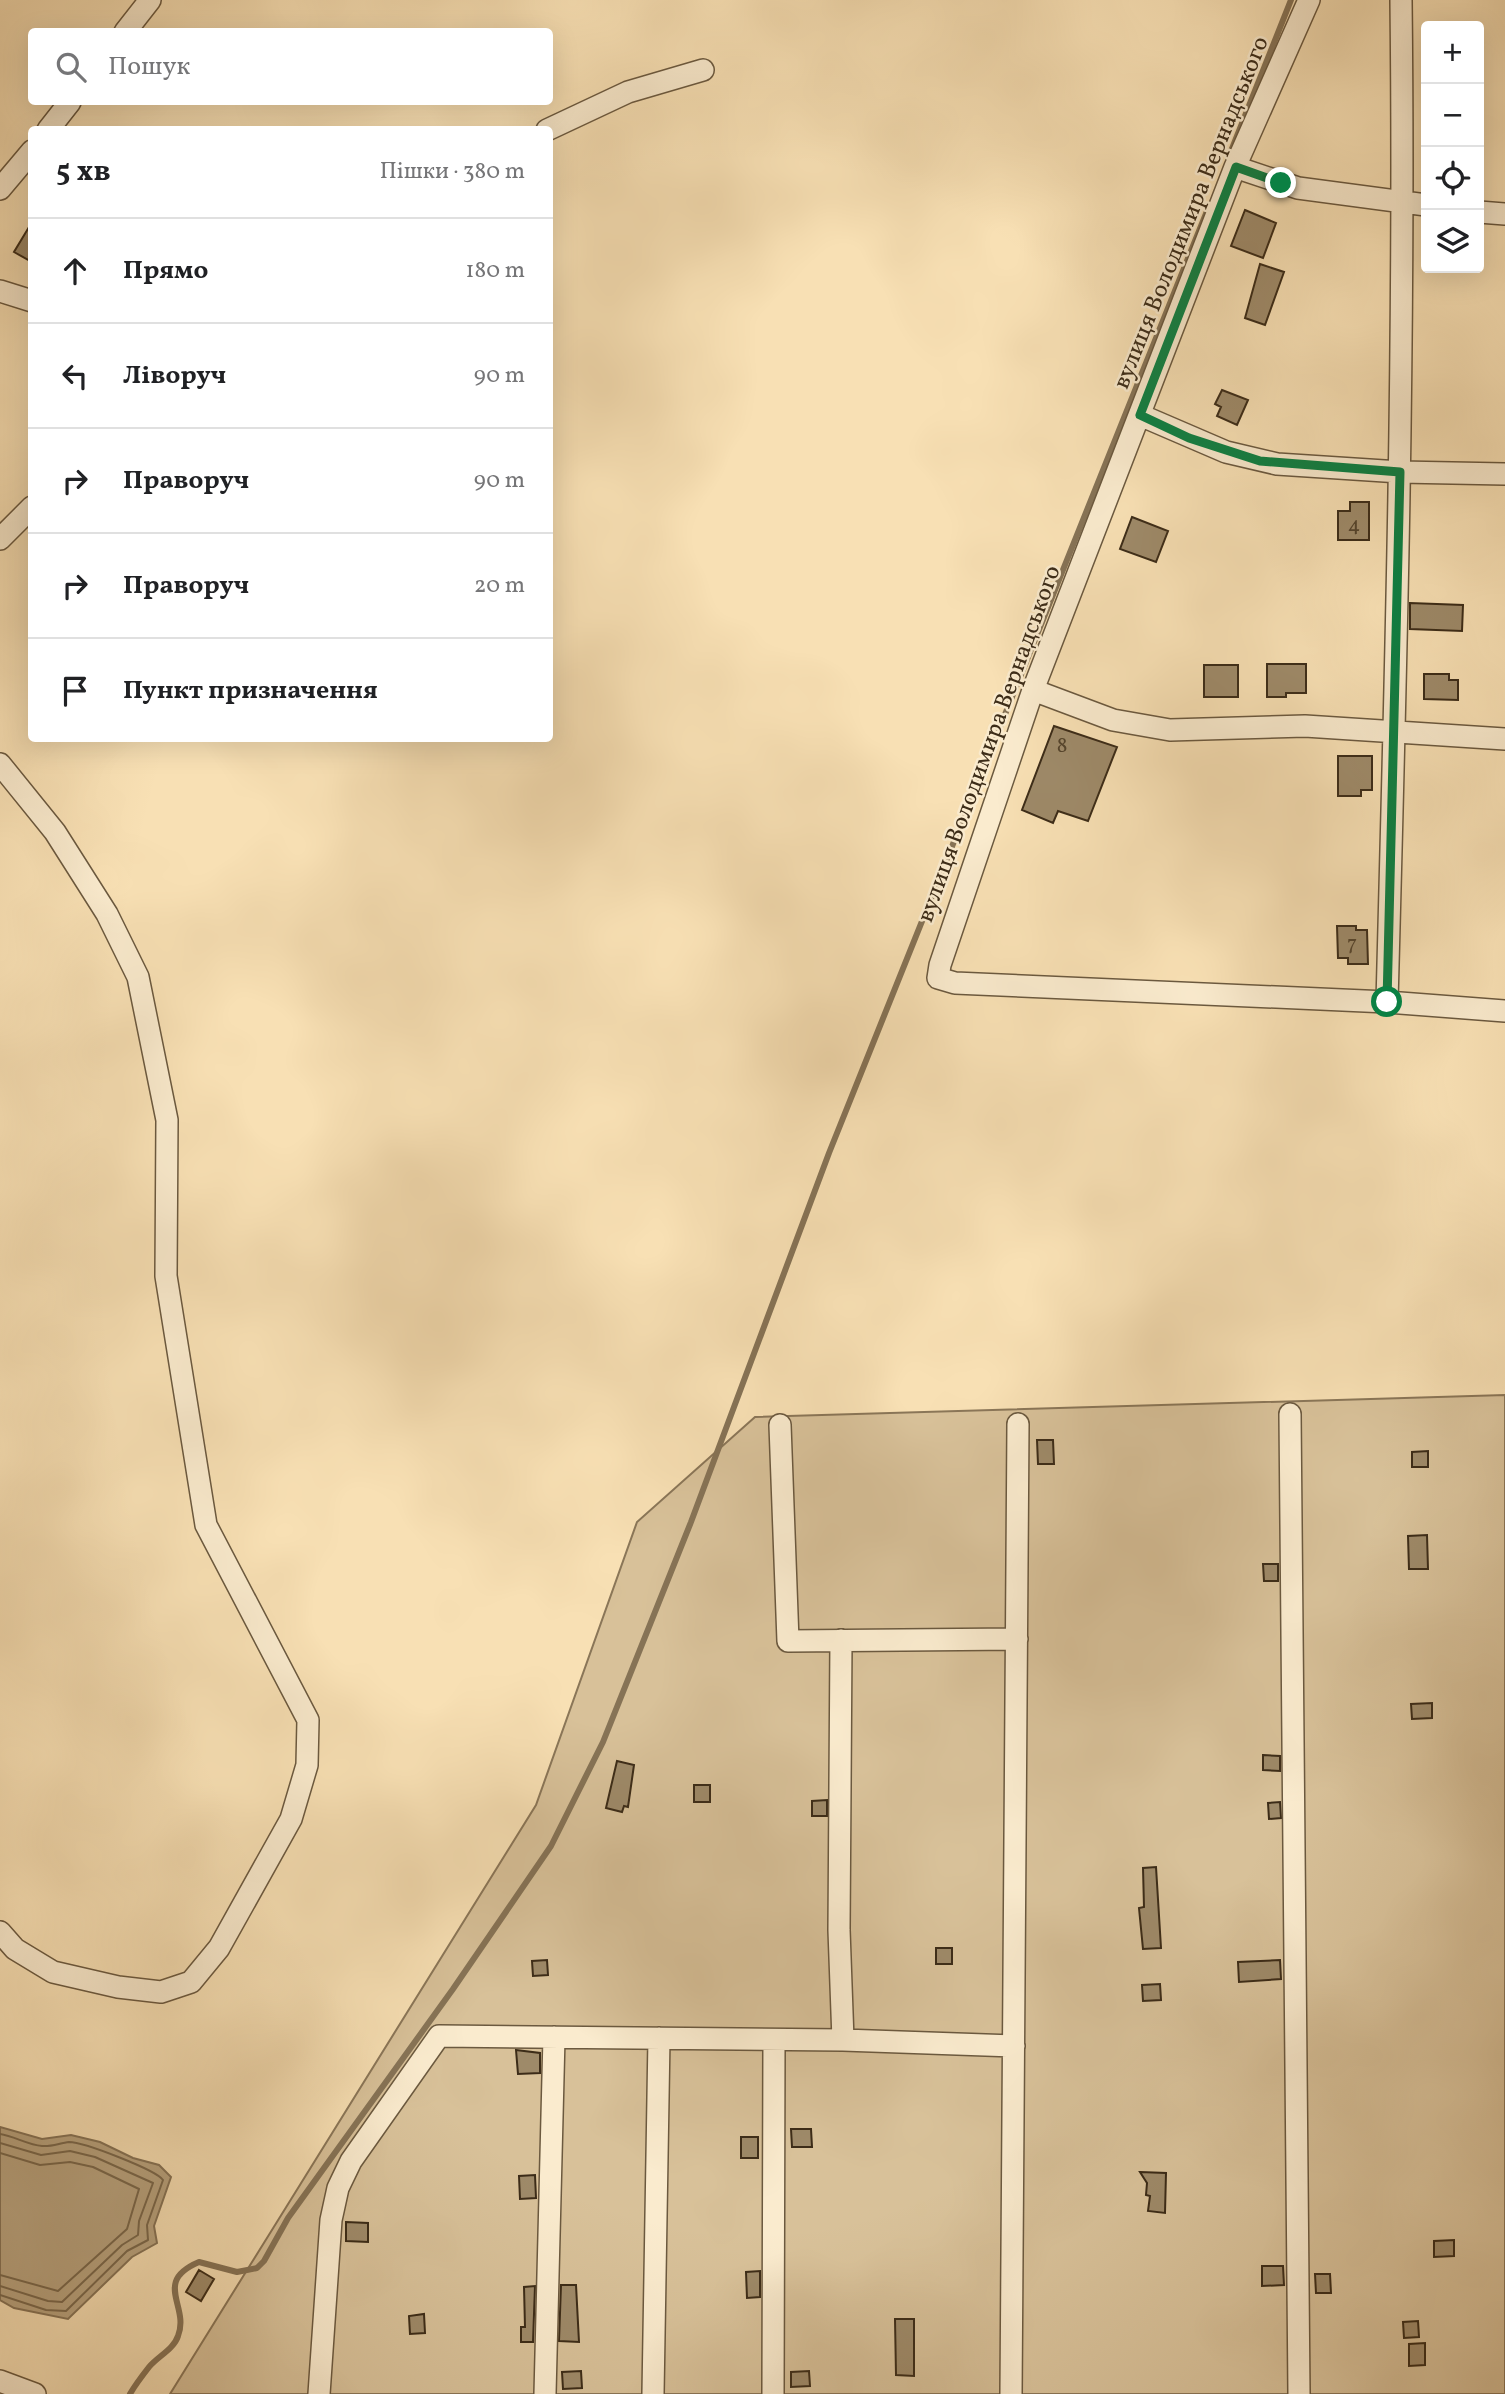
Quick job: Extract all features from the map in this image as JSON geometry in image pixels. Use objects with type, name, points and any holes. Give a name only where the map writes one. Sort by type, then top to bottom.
[{"type":"street","points":[[128,28],[150,0]]},
{"type":"street","name":"вулиця Володимира Вернадського","points":[[1309,0],[1236,167],[1033,690],[937,975],[941,981],[1387,1002],[1505,1011]]},
{"type":"street","points":[[1387,1002],[1404,201],[1401,0]]},
{"type":"street","points":[[553,127],[628,92],[703,70]]},
{"type":"street","points":[[51,126],[68,105]]},
{"type":"street","points":[[0,189],[28,156]]},
{"type":"street","points":[[1236,167],[1298,188],[1421,204]]},
{"type":"street","points":[[1484,212],[1505,214]]},
{"type":"street","points":[[0,290],[28,300]]},
{"type":"street","points":[[1140,415],[1189,438],[1260,461],[1400,472],[1505,474]]},
{"type":"street","points":[[0,539],[28,511]]},
{"type":"street","points":[[1033,690],[1113,720],[1170,730],[1305,726],[1505,739]]},
{"type":"street","points":[[0,764],[55,832],[107,914],[138,977],[167,1120],[166,1276],[206,1525],[308,1720],[307,1765],[291,1819],[219,1948],[191,1982],[161,1992],[118,1987],[53,1972],[15,1949],[0,1932]]},
{"type":"street","points":[[1290,1414],[1299,2394]]},
{"type":"street","points":[[1011,2394],[1018,1424]]},
{"type":"street","points":[[780,1425],[788,1641],[1017,1639]]},
{"type":"street","points":[[841,1640],[839,1930],[844,2040]]},
{"type":"street","points":[[319,2394],[331,2220],[338,2188],[351,2161],[439,2036],[844,2040],[1014,2046]]},
{"type":"street","points":[[545,2394],[554,2037]]},
{"type":"street","points":[[653,2394],[659,2038]]},
{"type":"street","points":[[773,2394],[774,2040]]},
{"type":"street","points":[[0,2381],[35,2394]]},
{"type":"shaded area","points":[[1505,1395],[1505,2394],[170,2394],[536,1805],[637,1522],[755,1417]]},
{"type":"water","points":[[0,2127],[42,2139],[71,2135],[100,2142],[133,2158],[159,2165],[171,2177],[154,2226],[157,2243],[132,2257],[68,2319],[14,2308],[0,2300]]},
{"type":"building","points":[[1245,210],[1276,223],[1263,258],[1231,246]]},
{"type":"building","points":[[28,229],[28,260],[14,252]]},
{"type":"building","points":[[1260,264],[1284,272],[1265,325],[1245,318]]},
{"type":"building","points":[[1222,390],[1248,400],[1237,425],[1217,416],[1221,407],[1215,404]]},
{"type":"building","points":[[1350,502],[1369,502],[1369,540],[1338,540],[1338,511],[1350,511]]},
{"type":"building","points":[[1132,517],[1168,531],[1156,562],[1120,549]]},
{"type":"building","points":[[1410,603],[1463,605],[1462,631],[1410,629]]},
{"type":"building","points":[[1267,664],[1306,664],[1306,693],[1267,697]]},
{"type":"building","points":[[1204,665],[1238,665],[1238,697],[1204,697]]},
{"type":"building","points":[[1424,674],[1449,674],[1449,680],[1458,680],[1458,700],[1424,699]]},
{"type":"building","points":[[1054,726],[1117,747],[1088,821],[1058,811],[1053,823],[1022,810]]},
{"type":"building","points":[[1338,756],[1372,756],[1372,790],[1361,790],[1361,796],[1338,796]]},
{"type":"building","points":[[1337,926],[1356,926],[1356,930],[1367,930],[1368,964],[1348,964],[1348,958],[1338,958]]},
{"type":"building","points":[[1037,1440],[1053,1440],[1054,1464],[1038,1464]]},
{"type":"building","points":[[1428,1451],[1428,1467],[1412,1467],[1412,1452]]},
{"type":"building","points":[[1427,1535],[1428,1569],[1409,1569],[1408,1536]]},
{"type":"building","points":[[1263,1564],[1278,1564],[1278,1581],[1264,1581]]},
{"type":"building","points":[[1432,1703],[1432,1718],[1412,1719],[1411,1704]]},
{"type":"building","points":[[1263,1755],[1280,1756],[1280,1771],[1263,1770]]},
{"type":"building","points":[[617,1761],[634,1765],[628,1807],[624,1806],[622,1812],[606,1808]]},
{"type":"building","points":[[694,1785],[710,1785],[710,1802],[694,1802]]},
{"type":"building","points":[[827,1800],[827,1816],[812,1816],[812,1801]]},
{"type":"building","points":[[1280,1802],[1281,1818],[1269,1819],[1268,1803]]},
{"type":"building","points":[[1156,1867],[1161,1948],[1143,1949],[1139,1908],[1144,1907],[1143,1868]]},
{"type":"building","points":[[936,1948],[952,1948],[952,1964],[936,1964]]},
{"type":"building","points":[[547,1960],[548,1975],[533,1976],[532,1961]]},
{"type":"building","points":[[1280,1960],[1281,1979],[1239,1982],[1238,1962]]},
{"type":"building","points":[[1160,1984],[1161,2000],[1143,2001],[1142,1985]]},
{"type":"building","points":[[516,2050],[540,2053],[540,2073],[518,2074]]},
{"type":"building","points":[[791,2129],[811,2129],[812,2147],[792,2147]]},
{"type":"building","points":[[741,2137],[758,2137],[758,2158],[741,2158]]},
{"type":"building","points":[[1140,2172],[1166,2173],[1165,2213],[1148,2211],[1150,2196],[1146,2195],[1147,2183]]},
{"type":"building","points":[[535,2175],[536,2198],[520,2199],[519,2176]]},
{"type":"building","points":[[346,2222],[368,2223],[368,2242],[346,2241]]},
{"type":"building","points":[[1454,2240],[1454,2256],[1434,2257],[1434,2241]]},
{"type":"building","points":[[1262,2266],[1283,2266],[1284,2285],[1262,2286]]},
{"type":"building","points":[[199,2270],[214,2279],[201,2301],[186,2292]]},
{"type":"building","points":[[760,2271],[760,2297],[747,2298],[746,2272]]},
{"type":"building","points":[[1315,2274],[1330,2274],[1331,2293],[1316,2293]]},
{"type":"building","points":[[561,2285],[576,2285],[579,2342],[559,2341]]},
{"type":"building","points":[[535,2286],[533,2342],[521,2342],[521,2327],[525,2327],[524,2287]]},
{"type":"building","points":[[424,2314],[425,2333],[410,2334],[409,2316]]},
{"type":"building","points":[[895,2319],[914,2319],[914,2376],[896,2375]]},
{"type":"building","points":[[1418,2321],[1419,2337],[1404,2338],[1403,2322]]},
{"type":"building","points":[[1425,2343],[1425,2365],[1409,2366],[1409,2344]]},
{"type":"building","points":[[581,2371],[582,2388],[563,2389],[562,2372]]},
{"type":"building","points":[[809,2371],[810,2386],[791,2387],[791,2372]]},
{"type":"waterway","points":[[1231,151],[1291,0]]},
{"type":"waterway","points":[[130,2394],[149,2367],[173,2345],[178,2336],[180,2315],[175,2286],[185,2270],[199,2262],[237,2272],[257,2268],[264,2261],[288,2218],[453,1989],[551,1846],[603,1742],[691,1522],[829,1153],[1209,206]]},
{"type":"route","points":[[1281,183],[1236,167],[1140,415],[1189,438],[1260,461],[1400,472],[1387,1002]]}]
